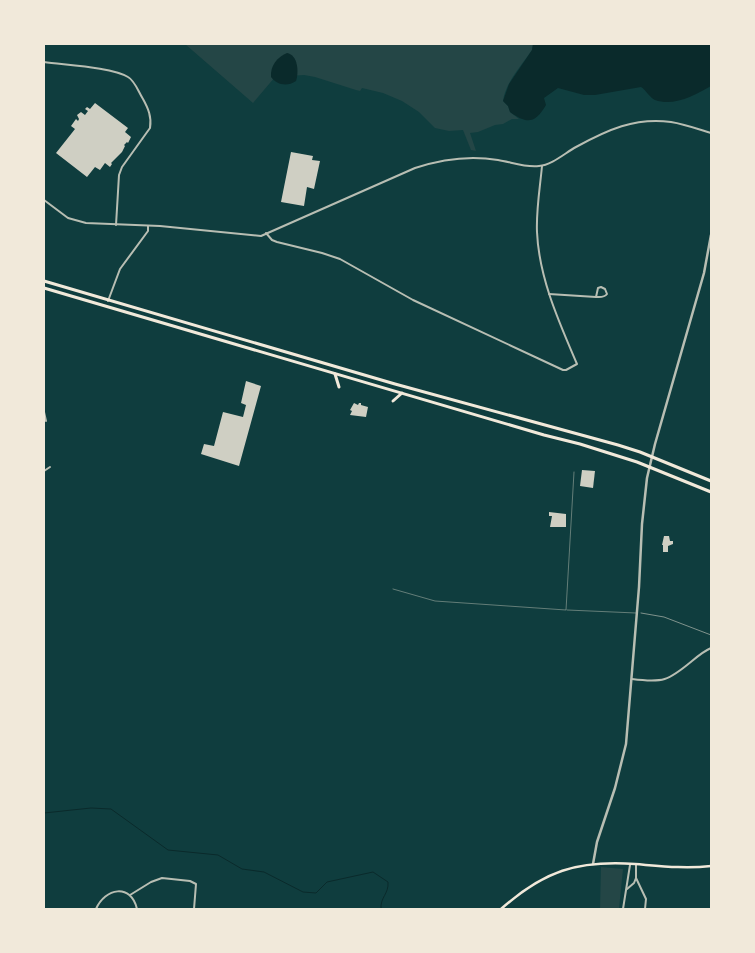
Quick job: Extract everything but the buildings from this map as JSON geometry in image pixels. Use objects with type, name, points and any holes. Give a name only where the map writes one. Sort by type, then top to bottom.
[{"type":"highway","points":[[44,282],[388,382],[594,438],[652,457],[711,481]]},
{"type":"highway","points":[[44,288],[610,453],[711,492]]},
{"type":"highway","points":[[335,373],[339,388]]},
{"type":"highway","points":[[394,401],[402,393]]},
{"type":"main road","points":[[501,909],[529,886],[546,877],[571,868],[593,864],[636,864],[683,868],[711,866]]},
{"type":"street","points":[[44,62],[125,75],[132,81],[147,107],[151,123],[150,128],[122,167],[118,179],[116,225]]},
{"type":"street","points":[[44,200],[60,214],[77,222],[261,236],[415,168],[433,162],[460,158],[479,158],[525,166],[542,166],[608,130],[635,122],[672,122],[711,133]]},
{"type":"street","points":[[266,233],[272,240],[277,242],[340,259],[413,300],[566,370],[577,364],[555,313],[538,247],[537,232],[542,166]]},
{"type":"street","points":[[108,301],[120,269],[148,231],[148,226]]},
{"type":"street","points":[[593,864],[597,842],[615,788],[626,744],[643,507],[650,467],[703,275],[711,235]]},
{"type":"street","points":[[549,294],[596,297],[605,296],[607,292],[605,288],[598,288],[596,297]]},
{"type":"street","points":[[44,412],[46,421]]},
{"type":"street","points":[[44,471],[50,467]]},
{"type":"street","points":[[632,679],[652,682],[667,679],[679,672],[702,652],[711,648]]},
{"type":"street","points":[[623,909],[630,864]]},
{"type":"street","points":[[626,890],[634,883],[636,878],[636,864]]},
{"type":"street","points":[[636,878],[646,899],[645,909]]},
{"type":"street","points":[[130,895],[158,879],[192,881],[196,884],[194,909]]},
{"type":"street","points":[[96,909],[101,900],[109,894],[119,892],[130,895],[137,909]]},
{"type":"lane","points":[[566,610],[574,472]]},
{"type":"lane","points":[[393,589],[435,602],[636,613]]},
{"type":"path","points":[[636,613],[664,617],[711,635]]},
{"type":"shaded area","points":[[185,44],[533,44],[532,50],[510,81],[504,94],[503,101],[508,106],[510,112],[519,119],[512,119],[503,124],[470,133],[476,151],[471,150],[463,130],[449,131],[435,128],[419,112],[402,101],[383,93],[362,88],[360,91],[315,77],[304,75],[275,77],[253,103]]},
{"type":"shaded area","points":[[533,44],[711,44],[711,86],[684,99],[670,102],[662,102],[651,98],[641,87],[595,95],[584,95],[558,88],[544,98],[546,105],[538,116],[530,120],[521,119],[510,112],[508,106],[503,101],[509,84],[532,50]]},
{"type":"shaded area","points":[[287,53],[291,54],[295,60],[297,77],[293,83],[282,84],[273,80],[271,73],[275,62]]},
{"type":"shaded area","points":[[601,867],[623,869],[619,909],[600,909]]},
{"type":"waterway","points":[[44,813],[91,808],[111,809],[168,850],[218,855],[242,869],[264,872],[303,892],[316,893],[327,882],[373,872],[388,882],[381,909]]}]
